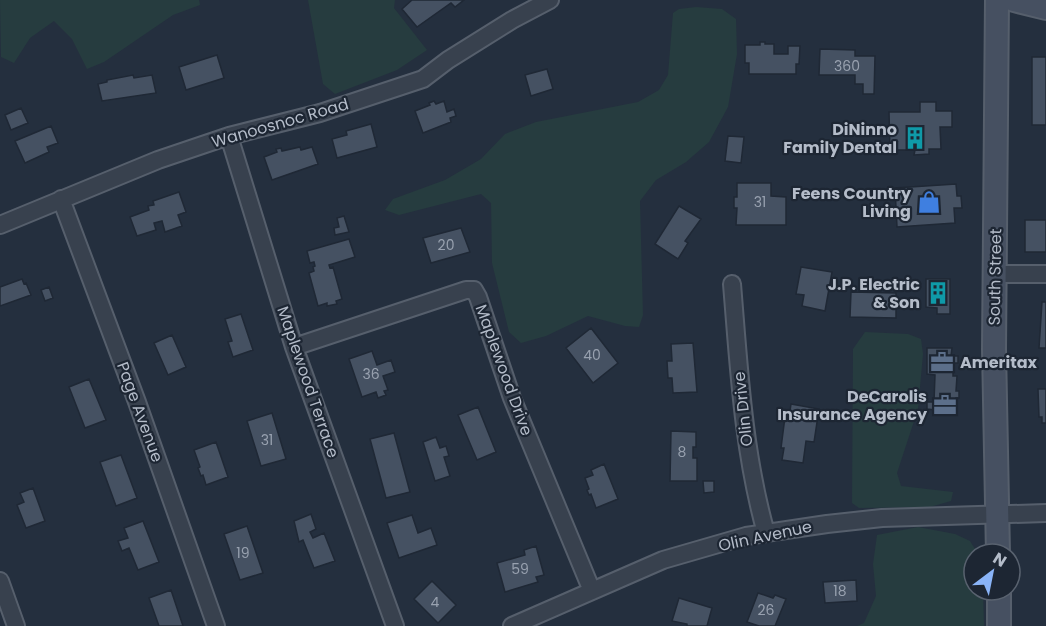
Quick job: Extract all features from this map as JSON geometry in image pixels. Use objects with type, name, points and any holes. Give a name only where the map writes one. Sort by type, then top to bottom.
[{"type":"main road","name":"South Street","points":[[997,0],[994,349],[998,542]]},
{"type":"main road","points":[[1014,0],[1046,8]]},
{"type":"main road","points":[[999,602],[999,626]]},
{"type":"street","name":"Wanoosnoc Road","points":[[0,225],[158,160],[229,136],[320,112],[423,79],[448,60],[512,20],[550,0]]},
{"type":"street","name":"Maplewood Terrace","points":[[229,136],[294,347],[395,626]]},
{"type":"street","name":"Page Avenue","points":[[61,199],[137,402],[216,626]]},
{"type":"street","points":[[995,274],[1046,274]]},
{"type":"street","name":"Olin Drive","points":[[732,284],[744,428],[766,533]]},
{"type":"street","name":"Maplewood Drive","points":[[294,347],[466,290],[474,290],[513,398],[592,591]]},
{"type":"street","name":"Olin Avenue","points":[[512,626],[663,560],[746,536],[882,518],[1046,513]]},
{"type":"street","points":[[0,581],[16,626]]},
{"type":"green space","points":[[0,0],[199,0],[200,5],[173,15],[104,62],[87,69],[72,39],[54,21],[30,38],[14,63],[1,57]]},
{"type":"green space","points":[[308,0],[395,0],[394,8],[427,50],[397,70],[335,94],[323,84]]},
{"type":"green space","points":[[696,7],[722,9],[736,19],[737,54],[728,107],[709,142],[686,162],[656,180],[640,201],[643,315],[639,327],[625,326],[588,316],[546,336],[521,343],[509,332],[492,263],[491,203],[481,194],[399,215],[385,210],[393,199],[445,180],[481,159],[505,134],[536,122],[638,102],[659,90],[668,75],[673,13],[679,9]]},
{"type":"green space","points":[[865,332],[908,334],[921,339],[923,354],[918,409],[897,473],[901,486],[953,492],[951,501],[930,507],[859,508],[852,503],[853,349]]},
{"type":"green space","points":[[918,527],[955,534],[970,541],[962,542],[962,602],[983,602],[984,626],[857,626],[864,623],[876,596],[873,564],[877,535]]},
{"type":"building","points":[[412,0],[464,0],[455,7],[451,3],[417,27],[402,9]]},
{"type":"building","points":[[760,42],[774,44],[774,54],[788,54],[788,46],[800,46],[796,74],[749,74],[749,63],[745,63],[745,45],[760,45]]},
{"type":"building","points":[[820,49],[855,50],[855,56],[875,56],[874,94],[863,94],[863,84],[855,84],[855,75],[819,75]]},
{"type":"building","points":[[217,55],[224,78],[186,90],[179,67]]},
{"type":"building","points":[[1032,57],[1046,57],[1046,125],[1032,125]]},
{"type":"building","points":[[547,69],[553,89],[531,96],[525,75]]},
{"type":"building","points":[[133,75],[134,78],[152,75],[156,93],[102,101],[98,84]]},
{"type":"building","points":[[434,101],[436,104],[444,101],[447,112],[454,109],[456,116],[450,118],[451,122],[423,133],[415,111]]},
{"type":"building","name":"DiNinno Family Dental","points":[[920,102],[936,102],[936,111],[952,111],[952,127],[940,127],[941,149],[929,149],[929,154],[914,155],[915,150],[890,150],[889,112],[920,112]]},
{"type":"building","points":[[21,108],[28,123],[11,130],[5,115]]},
{"type":"building","points":[[371,124],[377,147],[337,158],[332,139],[347,135],[346,131]]},
{"type":"building","points":[[51,126],[58,143],[47,147],[49,152],[25,163],[15,141]]},
{"type":"building","points":[[728,136],[744,137],[741,163],[725,161]]},
{"type":"building","points":[[300,147],[301,150],[312,147],[318,164],[272,180],[264,157],[277,152],[276,149],[281,148],[282,151]]},
{"type":"building","points":[[737,183],[771,183],[771,196],[786,197],[786,225],[736,225],[737,208],[734,208],[734,197],[737,197]]},
{"type":"building","name":"Feens Country Living","points":[[956,184],[957,196],[961,196],[962,208],[954,208],[955,223],[897,227],[895,188]]},
{"type":"building","points":[[179,192],[186,212],[178,215],[182,226],[165,232],[162,221],[154,223],[156,230],[137,236],[130,217],[149,210],[148,206],[154,205],[153,201]]},
{"type":"building","points":[[679,206],[701,219],[685,241],[688,243],[678,259],[655,244]]},
{"type":"building","points":[[344,216],[349,232],[335,235],[334,228],[339,227],[337,218]]},
{"type":"building","points":[[1025,220],[1046,220],[1046,252],[1025,252]]},
{"type":"building","points":[[461,228],[470,252],[431,263],[423,238]]},
{"type":"building","points":[[349,239],[355,257],[329,265],[330,268],[333,267],[342,299],[336,301],[337,304],[327,306],[327,303],[318,306],[309,273],[314,271],[315,266],[314,262],[310,263],[307,251]]},
{"type":"building","points":[[801,267],[832,272],[825,311],[802,306],[804,295],[796,294]]},
{"type":"building","points":[[22,279],[31,295],[0,306],[0,287]]},
{"type":"building","name":"J.P. Electric & Son","points":[[926,279],[950,279],[950,314],[937,314],[937,308],[926,307]]},
{"type":"building","points":[[49,287],[53,298],[45,301],[41,290]]},
{"type":"building","points":[[851,292],[896,293],[896,318],[850,317]]},
{"type":"building","points":[[1042,302],[1046,302],[1046,348],[1039,348]]},
{"type":"building","points":[[241,314],[253,350],[233,357],[228,342],[232,341],[225,319]]},
{"type":"building","points":[[591,328],[618,363],[593,383],[566,348]]},
{"type":"building","points":[[172,335],[186,367],[168,375],[154,343]]},
{"type":"building","points":[[693,343],[697,392],[673,393],[672,378],[668,378],[667,361],[672,361],[671,344]]},
{"type":"building","points":[[927,348],[952,348],[951,356],[958,356],[958,363],[953,363],[953,376],[957,376],[956,391],[959,391],[955,414],[935,413],[935,410],[927,409],[927,402],[934,402],[935,375],[927,374]]},
{"type":"building","points":[[372,351],[377,365],[391,360],[395,372],[383,376],[388,390],[384,391],[386,395],[378,398],[376,392],[362,397],[349,359]]},
{"type":"building","points":[[89,379],[106,420],[85,428],[69,387]]},
{"type":"building","points":[[1038,389],[1046,389],[1046,423],[1042,423],[1042,417],[1039,417]]},
{"type":"building","points":[[791,404],[819,409],[814,442],[806,441],[803,463],[782,460],[784,448],[781,448],[785,417],[789,418]]},
{"type":"building","points":[[478,407],[496,452],[477,460],[458,415]]},
{"type":"building","points":[[272,413],[286,459],[261,466],[247,421]]},
{"type":"building","points":[[671,431],[696,432],[693,458],[697,458],[697,481],[670,481]]},
{"type":"building","points":[[394,433],[410,492],[386,498],[370,439]]},
{"type":"building","points":[[436,437],[440,448],[446,446],[449,456],[444,457],[450,476],[435,481],[423,442]]},
{"type":"building","points":[[216,442],[228,477],[206,485],[198,468],[200,467],[194,450]]},
{"type":"building","points":[[121,455],[137,498],[116,506],[100,462]]},
{"type":"building","points":[[604,464],[618,499],[596,508],[587,490],[589,489],[585,478],[593,475],[591,470]]},
{"type":"building","points":[[703,481],[714,481],[714,492],[704,493]]},
{"type":"building","points":[[33,488],[45,521],[26,528],[17,505],[24,502],[20,493]]},
{"type":"building","points":[[311,514],[316,529],[310,532],[313,538],[324,533],[335,561],[314,568],[303,540],[299,542],[294,521]]},
{"type":"building","points":[[412,515],[418,533],[431,528],[437,545],[399,558],[387,523]]},
{"type":"building","points":[[143,521],[159,562],[138,570],[129,548],[122,551],[118,541],[128,538],[124,528]]},
{"type":"building","points":[[247,526],[263,573],[240,580],[224,534]]},
{"type":"building","points":[[536,546],[544,575],[536,577],[538,582],[505,592],[497,563],[525,555],[524,550]]},
{"type":"building","points":[[856,580],[857,601],[825,603],[823,582]]},
{"type":"building","points":[[432,581],[456,605],[438,623],[414,599]]},
{"type":"building","points":[[171,590],[183,626],[159,626],[149,598]]},
{"type":"building","points":[[758,593],[786,599],[775,626],[759,626],[747,622]]},
{"type":"building","points":[[679,598],[712,608],[707,626],[687,626],[687,624],[672,621]]},
{"type":"place","name":"DiNinno Family Dental","points":[[915,138]]},
{"type":"place","name":"Feens Country Living","points":[[929,202]]},
{"type":"place","name":"J.P. Electric & Son","points":[[938,293]]},
{"type":"place","name":"Ameritax","points":[[942,362]]},
{"type":"place","name":"DeCarolis Insurance Agency","points":[[945,405]]}]
